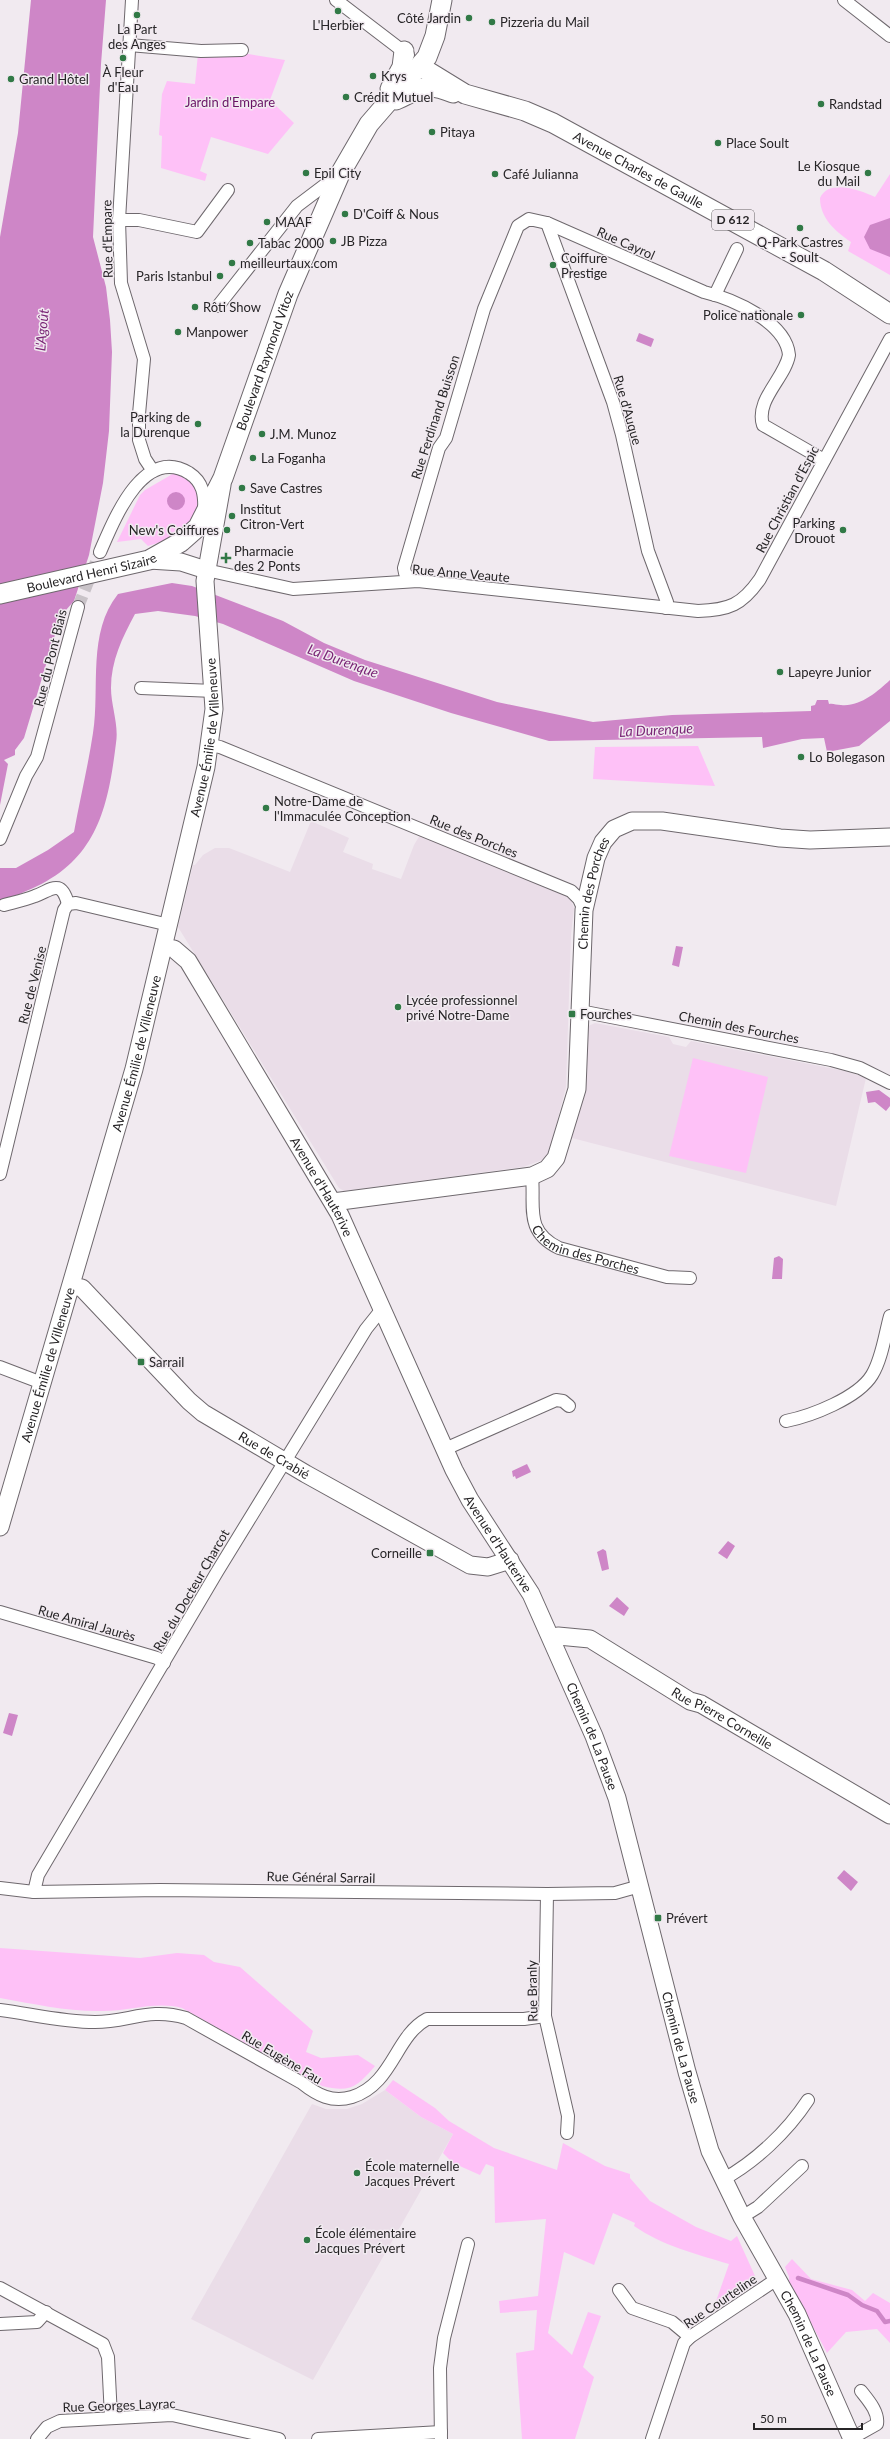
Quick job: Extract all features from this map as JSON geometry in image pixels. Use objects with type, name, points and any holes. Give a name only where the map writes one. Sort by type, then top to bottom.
[{"type":"main road","name":"Boulevard Raymond Vitoz","points":[[149,560],[182,542],[204,518],[223,478],[288,294],[340,174],[358,141],[384,106],[421,67],[434,43],[442,0]]},
{"type":"main road","points":[[384,106],[389,92],[402,67],[404,51]]},
{"type":"main road","name":"Avenue Charles de Gaulle","points":[[421,67],[456,90],[475,98],[525,111],[554,123],[824,271],[890,314]]},
{"type":"main road","points":[[384,106],[412,90],[430,86],[475,98]]},
{"type":"main road","name":"Boulevard Henri Sizaire","points":[[0,594],[149,560]]},
{"type":"street","name":"Rue d'Empare","points":[[132,0],[119,220],[121,283],[144,359],[139,414],[139,440],[145,459],[153,472]]},
{"type":"street","points":[[336,0],[404,51],[421,67]]},
{"type":"street","points":[[844,0],[890,36]]},
{"type":"street","points":[[129,45],[201,51],[242,50]]},
{"type":"street","points":[[218,306],[297,206],[340,174]]},
{"type":"street","points":[[119,220],[139,220],[197,232],[228,190]]},
{"type":"street","name":"Rue Cayrol","points":[[526,220],[532,218],[547,224],[704,292],[715,295],[768,321],[774,326],[787,347],[789,355],[765,404],[761,415],[762,425],[824,460]]},
{"type":"street","name":"Rue Ferdinand Buisson","points":[[412,581],[405,573],[404,568],[439,448],[446,438],[484,309],[516,231],[526,220]]},
{"type":"street","name":"Rue d'Auque","points":[[547,224],[612,402],[622,435],[648,551],[667,602],[666,608]]},
{"type":"street","points":[[715,295],[737,249]]},
{"type":"street","name":"Rue Christian d'Espic","points":[[666,608],[713,611],[728,608],[744,599],[760,579],[890,339]]},
{"type":"street","points":[[100,552],[118,510],[135,487],[153,472],[166,467],[175,467],[189,473],[199,483],[204,499],[204,518]]},
{"type":"street","name":"Avenue Émilie de Villeneuve","points":[[0,1527],[72,1286],[134,1069],[164,947],[210,745],[214,691],[208,625],[206,576],[223,478]]},
{"type":"street","name":"Boulevard Henri Sizaire","points":[[149,560],[181,562],[206,576]]},
{"type":"street","name":"Rue Anne Veaute","points":[[206,576],[298,589],[412,581],[666,608]]},
{"type":"street","name":"Rue du Pont Biais","points":[[0,839],[26,776],[37,757],[50,716],[62,657],[78,606]]},
{"type":"street","points":[[141,688],[214,691]]},
{"type":"street","name":"Rue des Porches","points":[[210,745],[220,747],[571,891],[580,898],[584,910]]},
{"type":"street","name":"Chemin des Porches","points":[[333,1202],[532,1176],[552,1164],[562,1145],[576,1089],[584,910],[596,858],[603,842],[614,829],[632,821],[662,821],[755,836],[803,840],[890,837]]},
{"type":"street","points":[[4,905],[38,895],[48,888],[57,888],[63,892],[68,904],[76,903],[169,925]]},
{"type":"street","name":"Rue de Venise","points":[[0,1174],[64,910],[68,904]]},
{"type":"street","name":"Avenue d'Hauterive","points":[[164,947],[174,950],[188,961],[333,1202],[384,1311],[445,1449],[470,1500],[531,1594],[552,1639]]},
{"type":"street","name":"Chemin des Fourches","points":[[580,1011],[831,1060],[860,1068],[890,1082]]},
{"type":"street","name":"Chemin des Porches","points":[[532,1176],[532,1209],[534,1221],[542,1237],[550,1244],[559,1248],[667,1277],[690,1278]]},
{"type":"street","name":"Rue de Crabié","points":[[72,1286],[82,1288],[195,1407],[306,1474],[470,1565],[488,1567],[510,1560]]},
{"type":"street","name":"Rue du Docteur Charcot","points":[[34,1892],[38,1874],[285,1460],[366,1330],[378,1314],[384,1311]]},
{"type":"street","points":[[786,1421],[811,1414],[844,1398],[863,1386],[874,1371],[890,1316]]},
{"type":"street","points":[[0,1368],[42,1383]]},
{"type":"street","points":[[445,1449],[556,1400],[563,1401],[569,1406]]},
{"type":"street","name":"Rue Amiral Jaurès","points":[[0,1612],[157,1658],[164,1663]]},
{"type":"street","name":"Rue Pierre Corneille","points":[[552,1639],[558,1636],[590,1639],[683,1697],[700,1704],[784,1751],[890,1815]]},
{"type":"street","name":"Chemin de La Pause","points":[[552,1639],[606,1766],[640,1886],[692,2092],[706,2139],[722,2180],[777,2279],[818,2358],[852,2438]]},
{"type":"street","name":"Rue Général Sarrail","points":[[0,1888],[34,1892],[167,1890],[547,1894],[615,1893],[640,1886]]},
{"type":"street","name":"Rue Branly","points":[[547,1894],[545,2016],[568,2116],[567,2133]]},
{"type":"street","name":"Rue Eugène Fau","points":[[0,2010],[94,2022],[118,2021],[127,2017],[165,2013],[186,2018],[302,2083],[319,2096],[338,2099],[359,2095],[375,2085],[416,2027],[427,2019],[524,2019],[545,2016]]},
{"type":"street","points":[[722,2180],[752,2160],[790,2123],[808,2100]]},
{"type":"street","points":[[742,2217],[758,2207],[802,2166]]},
{"type":"street","points":[[318,2439],[441,2436],[440,2368],[444,2338],[468,2244]]},
{"type":"street","name":"Rue Courteline","points":[[652,2439],[680,2351],[690,2337],[777,2279]]},
{"type":"street","points":[[0,2288],[99,2341],[105,2348],[108,2357],[111,2417]]},
{"type":"street","points":[[619,2290],[632,2308],[672,2322],[690,2337]]},
{"type":"street","points":[[0,2324],[37,2322],[46,2312]]},
{"type":"street","points":[[852,2438],[877,2424],[878,2420],[871,2403],[861,2392]]},
{"type":"street","name":"Rue Georges Layrac","points":[[37,2439],[48,2427],[60,2420],[172,2415],[279,2439]]},
{"type":"shaded area","name":"Lycée professionnel privé Notre-Dame","points":[[311,821],[349,838],[343,852],[373,864],[372,869],[401,879],[414,845],[420,835],[569,895],[574,908],[571,935],[566,1087],[549,1153],[542,1160],[523,1167],[344,1191],[339,1188],[178,927],[193,865],[195,865],[203,855],[215,848],[229,848],[290,872]]},
{"type":"shaded area","points":[[595,1023],[669,1037],[673,1044],[686,1047],[691,1041],[845,1071],[866,1078],[836,1206],[572,1138],[584,1089],[586,1027]]},
{"type":"shaded area","points":[[385,2090],[421,2117],[453,2134],[313,2380],[191,2319],[312,2104],[326,2109],[347,2109],[362,2104]]},
{"type":"green space","name":"Jardin d'Empare","points":[[242,53],[285,60],[270,100],[294,123],[268,154],[211,137],[200,171],[207,174],[205,181],[161,168],[162,136],[159,135],[162,94],[167,81],[195,84],[198,54]]},
{"type":"green space","points":[[890,174],[890,275],[848,251],[851,242],[834,229],[826,218],[820,198],[824,192],[838,187],[854,189],[875,197]]},
{"type":"green space","points":[[176,472],[196,486],[198,498],[197,508],[187,525],[169,538],[148,546],[141,539],[117,542],[140,495],[145,490]]},
{"type":"green space","points":[[698,746],[715,786],[593,779],[595,747]]},
{"type":"green space","points":[[693,1058],[768,1077],[746,1173],[669,1156]]},
{"type":"green space","points":[[0,1948],[140,1958],[177,1953],[204,1955],[214,1962],[240,1967],[313,2031],[306,2052],[321,2058],[358,2055],[375,2066],[358,2083],[346,2088],[332,2088],[322,2086],[182,2008],[172,2006],[153,2006],[113,2011],[90,2011],[52,2007],[0,1998]]},
{"type":"green space","points":[[393,2080],[435,2108],[449,2121],[494,2148],[557,2170],[563,2143],[605,2166],[630,2174],[630,2178],[650,2201],[696,2227],[731,2241],[737,2236],[755,2276],[754,2280],[713,2310],[729,2264],[692,2253],[656,2239],[634,2226],[635,2223],[613,2213],[594,2265],[564,2252],[548,2333],[572,2355],[588,2312],[601,2316],[583,2367],[594,2377],[575,2439],[522,2439],[516,2353],[534,2350],[537,2310],[500,2313],[499,2301],[538,2296],[546,2219],[495,2223],[494,2167],[486,2164],[480,2175],[453,2163],[443,2153],[453,2134],[421,2117],[385,2090]]},
{"type":"green space","points":[[792,2259],[811,2279],[852,2290],[865,2301],[873,2293],[890,2303],[890,2343],[877,2329],[846,2332],[827,2353],[789,2282],[789,2277],[785,2267]]},
{"type":"water","name":"L'Agoût","points":[[31,0],[106,0],[101,64],[93,237],[106,287],[110,320],[112,352],[109,431],[103,483],[89,555],[74,601],[66,610],[59,612],[60,618],[24,738],[15,750],[15,755],[4,760],[8,764],[0,805],[0,237],[18,133]]},
{"type":"water","points":[[890,218],[890,257],[870,249],[864,237],[870,225]]},
{"type":"water","points":[[639,333],[654,339],[651,347],[636,341]]},
{"type":"water","points":[[176,492],[182,495],[185,501],[182,507],[176,510],[170,507],[167,501],[170,495]]},
{"type":"water","name":"La Durenque","points":[[172,583],[192,586],[283,621],[324,643],[365,660],[497,702],[593,722],[672,715],[811,711],[811,706],[815,705],[817,700],[828,700],[829,704],[855,704],[874,694],[890,680],[890,721],[859,746],[827,752],[824,738],[802,739],[763,748],[762,737],[549,741],[451,713],[354,681],[223,624],[195,616],[158,611],[135,614],[118,650],[111,678],[112,702],[117,736],[109,789],[95,830],[85,847],[71,863],[53,877],[31,889],[0,901],[0,868],[16,868],[48,850],[74,832],[93,733],[98,643],[108,609],[118,594]]},
{"type":"water","points":[[676,946],[683,947],[679,967],[672,965]]},
{"type":"water","points":[[879,1090],[890,1098],[890,1106],[886,1111],[875,1102],[868,1103],[866,1092]]},
{"type":"water","points":[[779,1256],[783,1259],[782,1279],[772,1279],[774,1258]]},
{"type":"water","points":[[527,1464],[531,1472],[516,1479],[515,1476],[513,1477],[512,1471]]},
{"type":"water","points":[[728,1541],[735,1546],[727,1559],[718,1553]]},
{"type":"water","points":[[603,1549],[606,1551],[609,1569],[602,1571],[597,1552]]},
{"type":"water","points":[[617,1597],[629,1608],[624,1616],[609,1606]]},
{"type":"water","points":[[9,1713],[18,1715],[12,1736],[3,1733]]},
{"type":"water","points":[[844,1870],[858,1882],[851,1891],[837,1878]]},
{"type":"waterway","points":[[798,2278],[848,2295],[862,2305],[877,2311],[885,2322],[890,2321]]},
{"type":"tunnel","points":[[78,607],[100,552]]},
{"type":"place","name":"L'Herbier","points":[[338,11]]},
{"type":"place","name":"La Part des Anges","points":[[137,15]]},
{"type":"place","name":"Côté Jardin","points":[[469,18]]},
{"type":"place","name":"Pizzeria du Mail","points":[[492,22]]},
{"type":"place","name":"À Fleur d'Eau","points":[[123,58]]},
{"type":"place","name":"Krys","points":[[373,76]]},
{"type":"place","name":"Grand Hôtel","points":[[11,79]]},
{"type":"place","name":"Crédit Mutuel","points":[[346,97]]},
{"type":"place","name":"Randstad","points":[[821,104]]},
{"type":"place","name":"Pitaya","points":[[432,132]]},
{"type":"place","name":"Place Soult","points":[[718,143]]},
{"type":"place","name":"Epil City","points":[[306,173]]},
{"type":"place","name":"Le Kiosque du Mail","points":[[868,173]]},
{"type":"place","name":"Café Julianna","points":[[495,174]]},
{"type":"place","name":"D'Coiff & Nous","points":[[345,214]]},
{"type":"place","name":"MAAF","points":[[267,222]]},
{"type":"place","name":"Q-Park Castres - Soult","points":[[800,228]]},
{"type":"place","name":"JB Pizza","points":[[333,241]]},
{"type":"place","name":"Tabac 2000","points":[[250,243]]},
{"type":"place","name":"meilleurtaux.com","points":[[232,263]]},
{"type":"place","name":"Coiffure Prestige","points":[[553,265]]},
{"type":"place","name":"Paris Istanbul","points":[[220,276]]},
{"type":"place","name":"Rôti Show","points":[[195,307]]},
{"type":"place","name":"Police nationale","points":[[801,315]]},
{"type":"place","name":"Manpower","points":[[178,332]]},
{"type":"place","name":"Parking de la Durenque","points":[[198,424]]},
{"type":"place","name":"J.M. Munoz","points":[[262,434]]},
{"type":"place","name":"La Foganha","points":[[253,458]]},
{"type":"place","name":"Save Castres","points":[[242,488]]},
{"type":"place","name":"Institut Citron-Vert","points":[[232,516]]},
{"type":"place","name":"New's Coiffures","points":[[227,530]]},
{"type":"place","name":"Parking Drouot","points":[[843,530]]},
{"type":"place","name":"Pharmacie des 2 Ponts","points":[[226,558]]},
{"type":"place","name":"Lapeyre Junior","points":[[780,672]]},
{"type":"place","name":"Lo Bolegason","points":[[801,757]]},
{"type":"place","name":"Notre-Dame de l'Immaculée Conception","points":[[266,808]]},
{"type":"place","name":"Lycée professionnel privé Notre-Dame","points":[[398,1007]]},
{"type":"place","name":"Fourches","points":[[572,1014]]},
{"type":"place","name":"Sarrail","points":[[141,1362]]},
{"type":"place","name":"Corneille","points":[[430,1553]]},
{"type":"place","name":"Prévert","points":[[658,1918]]},
{"type":"place","name":"École maternelle Jacques Prévert","points":[[357,2173]]},
{"type":"place","name":"École élémentaire Jacques Prévert","points":[[307,2240]]}]
